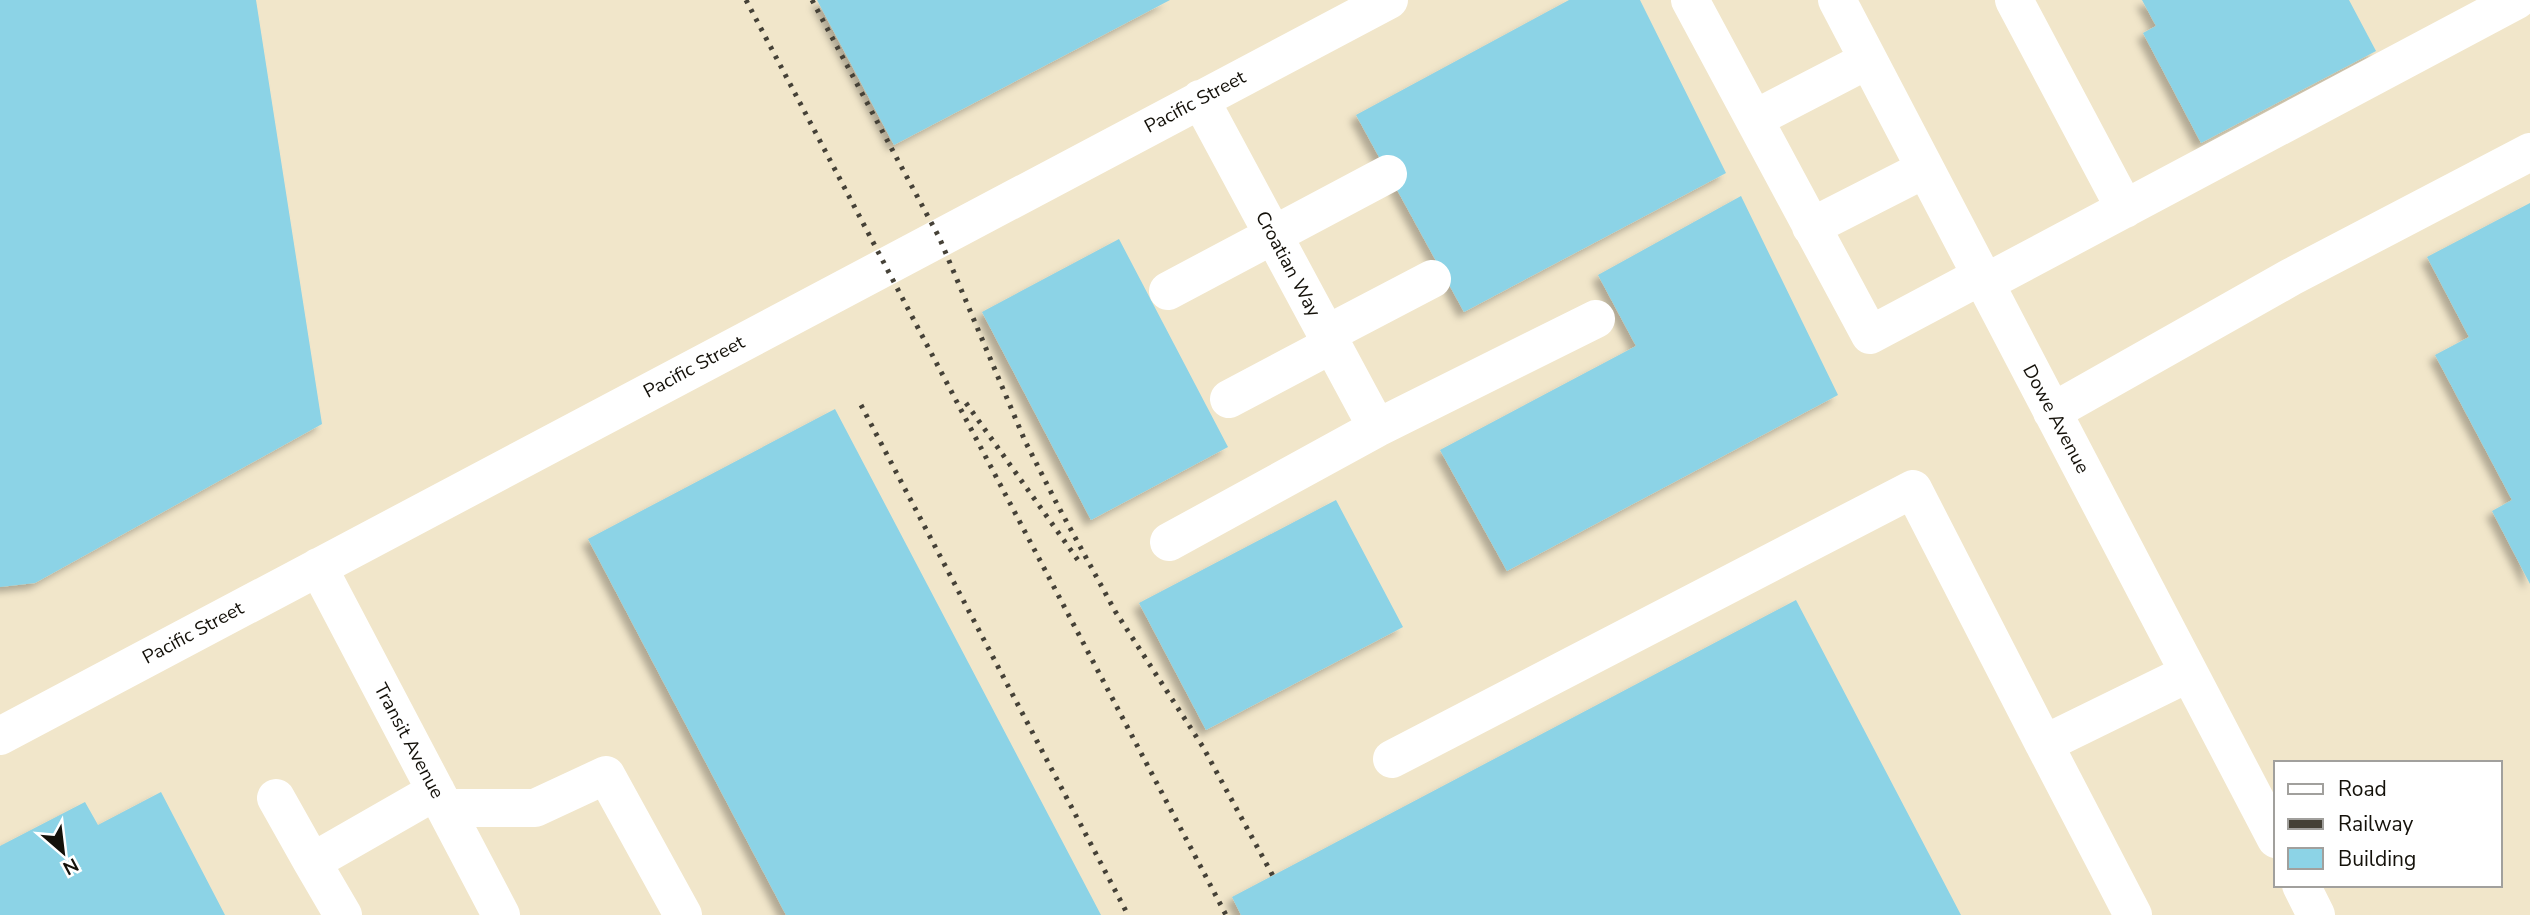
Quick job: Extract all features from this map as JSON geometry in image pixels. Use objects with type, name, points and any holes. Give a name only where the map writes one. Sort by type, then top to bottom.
[{"type":"street","name":"Pacific Street","points":[[0,736],[1389,0]]},
{"type":"street","points":[[1690,0],[1870,335],[2125,209],[2517,0]]},
{"type":"street","name":"Dowe Avenue","points":[[1836,0],[2274,835]]},
{"type":"street","points":[[2014,0],[2125,209]]},
{"type":"street","points":[[1754,119],[1868,60]]},
{"type":"street","name":"Croatian Way","points":[[1200,99],[1377,428]]},
{"type":"street","points":[[2052,412],[2291,277],[2530,152]]},
{"type":"street","points":[[1811,227],[1924,169]]},
{"type":"street","points":[[1168,291],[1388,174]]},
{"type":"street","points":[[1229,399],[1432,279]]},
{"type":"street","points":[[1169,542],[1377,428],[1596,319]]},
{"type":"street","points":[[1392,759],[1913,489],[2133,915]]},
{"type":"street","name":"Transit Avenue","points":[[318,567],[501,915]]},
{"type":"street","points":[[2044,744],[2189,673]]},
{"type":"street","points":[[312,862],[440,800],[535,808],[606,775],[682,915]]},
{"type":"street","points":[[276,798],[342,915]]},
{"type":"street","points":[[2302,887],[2316,915]]},
{"type":"shaded area","points":[[0,0],[2530,0],[2530,915],[0,915]]},
{"type":"building","points":[[0,0],[256,0],[322,424],[35,583],[0,587]]},
{"type":"building","points":[[817,0],[1170,0],[894,145]]},
{"type":"building","points":[[1569,0],[1640,0],[1726,173],[1464,312],[1356,115]]},
{"type":"building","points":[[2142,0],[2349,0],[2376,51],[2201,143],[2143,33],[2156,26]]},
{"type":"building","points":[[1741,196],[1838,395],[1507,571],[1440,450],[1636,346],[1598,275]]},
{"type":"building","points":[[2530,203],[2530,584],[2492,511],[2512,500],[2435,355],[2469,337],[2427,257]]},
{"type":"building","points":[[1119,239],[1228,447],[1091,520],[982,312]]},
{"type":"building","points":[[835,409],[1101,915],[786,915],[588,539]]},
{"type":"building","points":[[1336,500],[1403,627],[1206,730],[1139,603]]},
{"type":"building","points":[[1796,600],[1961,915],[1241,915],[1232,897]]},
{"type":"building","points":[[161,792],[225,915],[0,915],[0,846],[85,802],[98,825]]},
{"type":"railway","points":[[746,0],[1226,915]]},
{"type":"railway","points":[[812,0],[939,237],[1025,441],[1057,504],[1115,611],[1203,747],[1273,876]]},
{"type":"railway","points":[[966,403],[1080,563]]},
{"type":"railway","points":[[861,405],[1128,915]]}]
